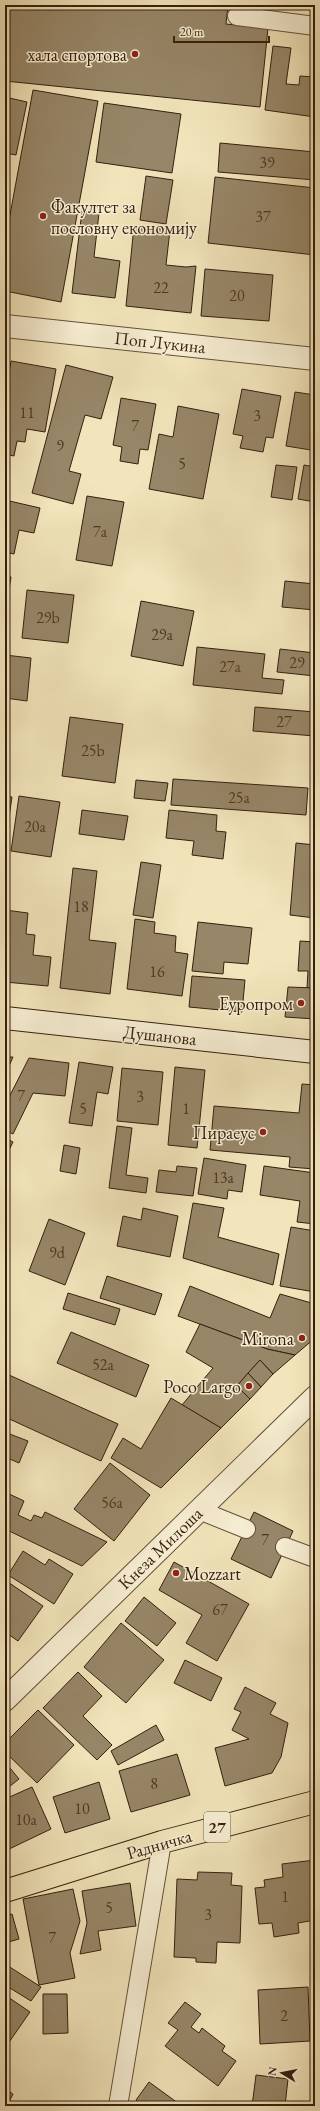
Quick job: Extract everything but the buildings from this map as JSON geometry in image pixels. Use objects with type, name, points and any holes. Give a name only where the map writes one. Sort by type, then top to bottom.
[{"type":"main road","name":"Радничка","points":[[5,1891],[162,1842],[315,1802]]},
{"type":"street","name":"Поп Лукина","points":[[5,326],[315,359]]},
{"type":"street","name":"Душанова","points":[[5,1018],[315,1052]]},
{"type":"street","name":"Кнеза Милоша","points":[[5,1700],[315,1397]]},
{"type":"lane","points":[[236,16],[315,26]]},
{"type":"lane","points":[[200,1510],[246,1529]]},
{"type":"lane","points":[[285,1547],[315,1558]]},
{"type":"lane","points":[[118,2106],[162,1842]]},
{"type":"place","name":"хала спортова","points":[[135,54]]},
{"type":"place","name":"Факултет за пословну економију","points":[[43,216]]},
{"type":"place","name":"Еуропром","points":[[301,1003]]},
{"type":"place","name":"Пираеус","points":[[263,1132]]},
{"type":"place","name":"Mirona","points":[[302,1338]]},
{"type":"place","name":"Poco Largo","points":[[249,1386]]},
{"type":"place","name":"Mozzart","points":[[176,1573]]}]
